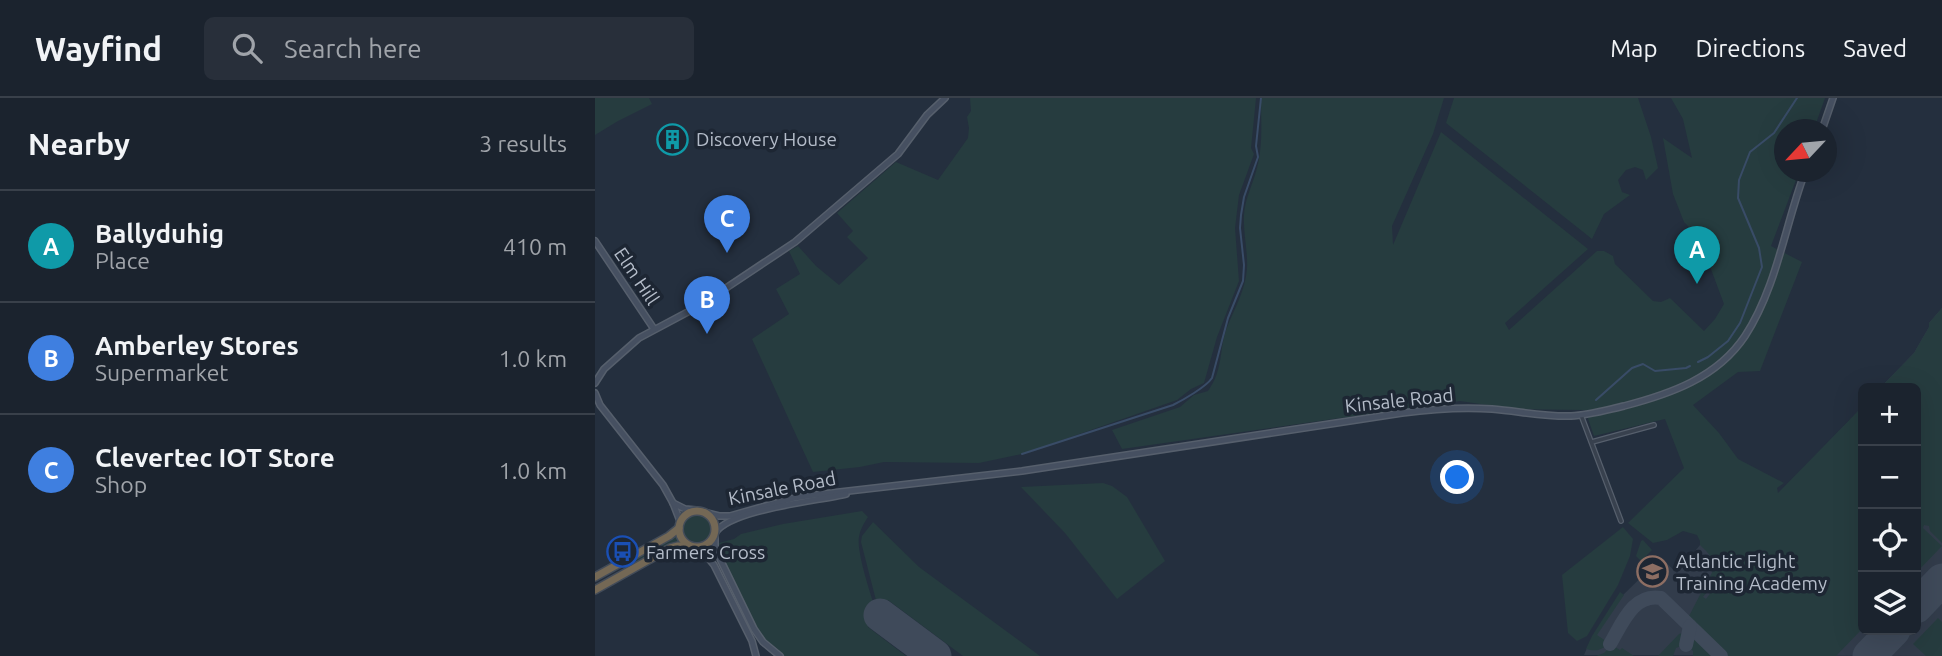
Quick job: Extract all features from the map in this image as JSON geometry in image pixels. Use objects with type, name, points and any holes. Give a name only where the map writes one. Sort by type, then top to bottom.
[{"type":"highway","points":[[595,577],[669,536],[687,513],[696,510],[707,513],[714,522],[715,533],[709,543],[670,548],[595,590]]},
{"type":"highway","points":[[679,524],[681,539],[693,547]]},
{"type":"main road","points":[[595,383],[604,369],[639,338],[699,306],[796,241],[898,154],[927,115],[945,98]]},
{"type":"main road","points":[[1826,119],[1833,98]]},
{"type":"main road","name":"Kinsale Road","points":[[707,513],[730,516],[794,498],[1022,471],[1390,414],[1437,409],[1481,409],[1581,415],[1636,402],[1680,388],[1709,373],[1745,336],[1763,300],[1802,182]]},
{"type":"main road","name":"Elm Hill","points":[[595,241],[654,328]]},
{"type":"main road","points":[[595,393],[600,405],[650,468],[673,503],[679,524]]},
{"type":"main road","name":"Kinsale Road","points":[[715,533],[723,525],[744,516],[781,506],[863,491]]},
{"type":"main road","points":[[673,503],[685,509],[696,510]]},
{"type":"main road","points":[[715,533],[715,546],[721,561],[754,629],[763,642],[780,656]]},
{"type":"main road","points":[[693,547],[706,556],[718,573],[752,641],[756,656]]},
{"type":"main road","points":[[756,656],[762,650],[774,650]]},
{"type":"street","points":[[1581,415],[1622,521]]},
{"type":"street","points":[[1592,442],[1654,425]]},
{"type":"shaded area","points":[[1942,308],[1942,656],[1584,655],[1590,641],[1623,595],[1661,558],[1677,573],[1700,545],[1700,541],[1718,558],[1858,411],[1858,635],[1921,635],[1921,383],[1885,383],[1914,353],[1929,323]]},
{"type":"green space","points":[[595,98],[649,98],[652,104],[595,135]]},
{"type":"green space","points":[[970,98],[1256,98],[1251,148],[1254,154],[1239,195],[1235,228],[1239,281],[1217,337],[1204,383],[1177,400],[1022,454],[979,463],[884,462],[813,472],[752,339],[789,314],[776,289],[800,274],[789,251],[798,246],[839,285],[868,258],[847,237],[853,231],[837,213],[896,162],[938,180],[968,138]]},
{"type":"green space","points":[[1261,98],[1444,98],[1433,134],[1392,226],[1393,245],[1441,132],[1588,249],[1505,323],[1509,330],[1597,251],[1604,251],[1613,256],[1615,264],[1653,301],[1661,302],[1670,298],[1704,331],[1724,304],[1699,237],[1684,222],[1673,194],[1663,138],[1692,158],[1683,119],[1671,98],[1825,98],[1818,119],[1774,119],[1774,182],[1795,182],[1771,246],[1802,262],[1760,371],[1738,372],[1693,405],[1738,459],[1784,483],[1777,488],[1778,493],[1858,411],[1858,633],[1836,656],[1727,656],[1688,618],[1703,589],[1707,592],[1703,597],[1706,599],[1715,587],[1712,585],[1708,590],[1704,587],[1713,569],[1713,560],[1700,545],[1697,535],[1683,531],[1667,540],[1653,543],[1628,523],[1684,468],[1665,419],[1594,436],[1585,410],[1514,409],[1460,401],[1122,449],[1112,430],[1180,407],[1194,395],[1208,391],[1213,383],[1226,330],[1246,277],[1244,215],[1257,168]]},
{"type":"green space","points":[[1454,98],[1638,98],[1658,168],[1646,180],[1643,170],[1635,167],[1626,170],[1618,180],[1622,192],[1630,195],[1604,214],[1592,239],[1446,123]]},
{"type":"green space","points":[[1942,308],[1942,543],[1930,531],[1929,526],[1924,525],[1923,528],[1942,546],[1921,568],[1921,383],[1885,383],[1914,353],[1929,323]]},
{"type":"green space","points":[[1103,483],[1127,497],[1165,561],[1117,599],[1065,533],[1021,487]]},
{"type":"green space","points":[[862,511],[868,517],[860,534],[860,553],[877,614],[868,627],[906,656],[783,656],[763,638],[745,607],[719,543],[741,534],[783,524]]},
{"type":"green space","points":[[697,514],[707,518],[711,528],[707,538],[697,542],[687,538],[683,528],[687,518]]},
{"type":"green space","points":[[873,522],[919,567],[1040,656],[963,656],[888,600],[879,612],[861,542],[862,536]]},
{"type":"green space","points":[[1623,527],[1633,539],[1630,556],[1618,585],[1587,636],[1577,641],[1568,633],[1562,575]]},
{"type":"green space","points":[[676,535],[681,544],[624,570],[622,566]]},
{"type":"green space","points":[[1643,540],[1652,550],[1641,561],[1636,556]]},
{"type":"green space","points":[[1620,592],[1624,595],[1597,635],[1609,643],[1599,650],[1586,649],[1592,636]]},
{"type":"green space","points":[[1938,618],[1942,622],[1942,656],[1926,656],[1913,644]]},
{"type":"green space","points":[[1686,632],[1684,645],[1676,648],[1673,656],[1658,656],[1679,634]]},
{"type":"green space","points":[[1690,634],[1715,656],[1693,656],[1693,651],[1688,646]]},
{"type":"green space","points":[[1612,645],[1620,650],[1622,648],[1634,656],[1596,656]]},
{"type":"waterway","points":[[1022,454],[1173,405],[1200,389],[1212,378],[1228,318],[1243,281],[1241,215],[1244,197],[1258,157],[1256,146],[1261,98]]},
{"type":"waterway","points":[[1698,362],[1728,341],[1740,323],[1762,267],[1759,248],[1738,198],[1739,180],[1750,152],[1774,133],[1797,98]]},
{"type":"waterway","points":[[1596,400],[1632,368],[1643,364],[1655,371],[1690,366]]},
{"type":"taxiway","points":[[1610,644],[1624,619],[1636,605],[1643,600],[1661,598],[1721,656]]},
{"type":"taxiway","points":[[1686,645],[1690,626]]},
{"type":"runway","points":[[1921,602],[1942,580]]},
{"type":"runway","points":[[880,615],[935,656]]},
{"type":"runway","points":[[1869,656],[1889,635]]},
{"type":"place","name":"Discovery House","points":[[673,139]]},
{"type":"place","name":"Clevertec IOT Store","points":[[727,253]]},
{"type":"place","name":"Ballyduhig","points":[[1697,284]]},
{"type":"place","name":"Amberley Stores","points":[[707,334]]},
{"type":"place","name":"Farmers Cross","points":[[623,552]]},
{"type":"place","name":"Atlantic Flight Training Academy","points":[[1653,572]]}]
